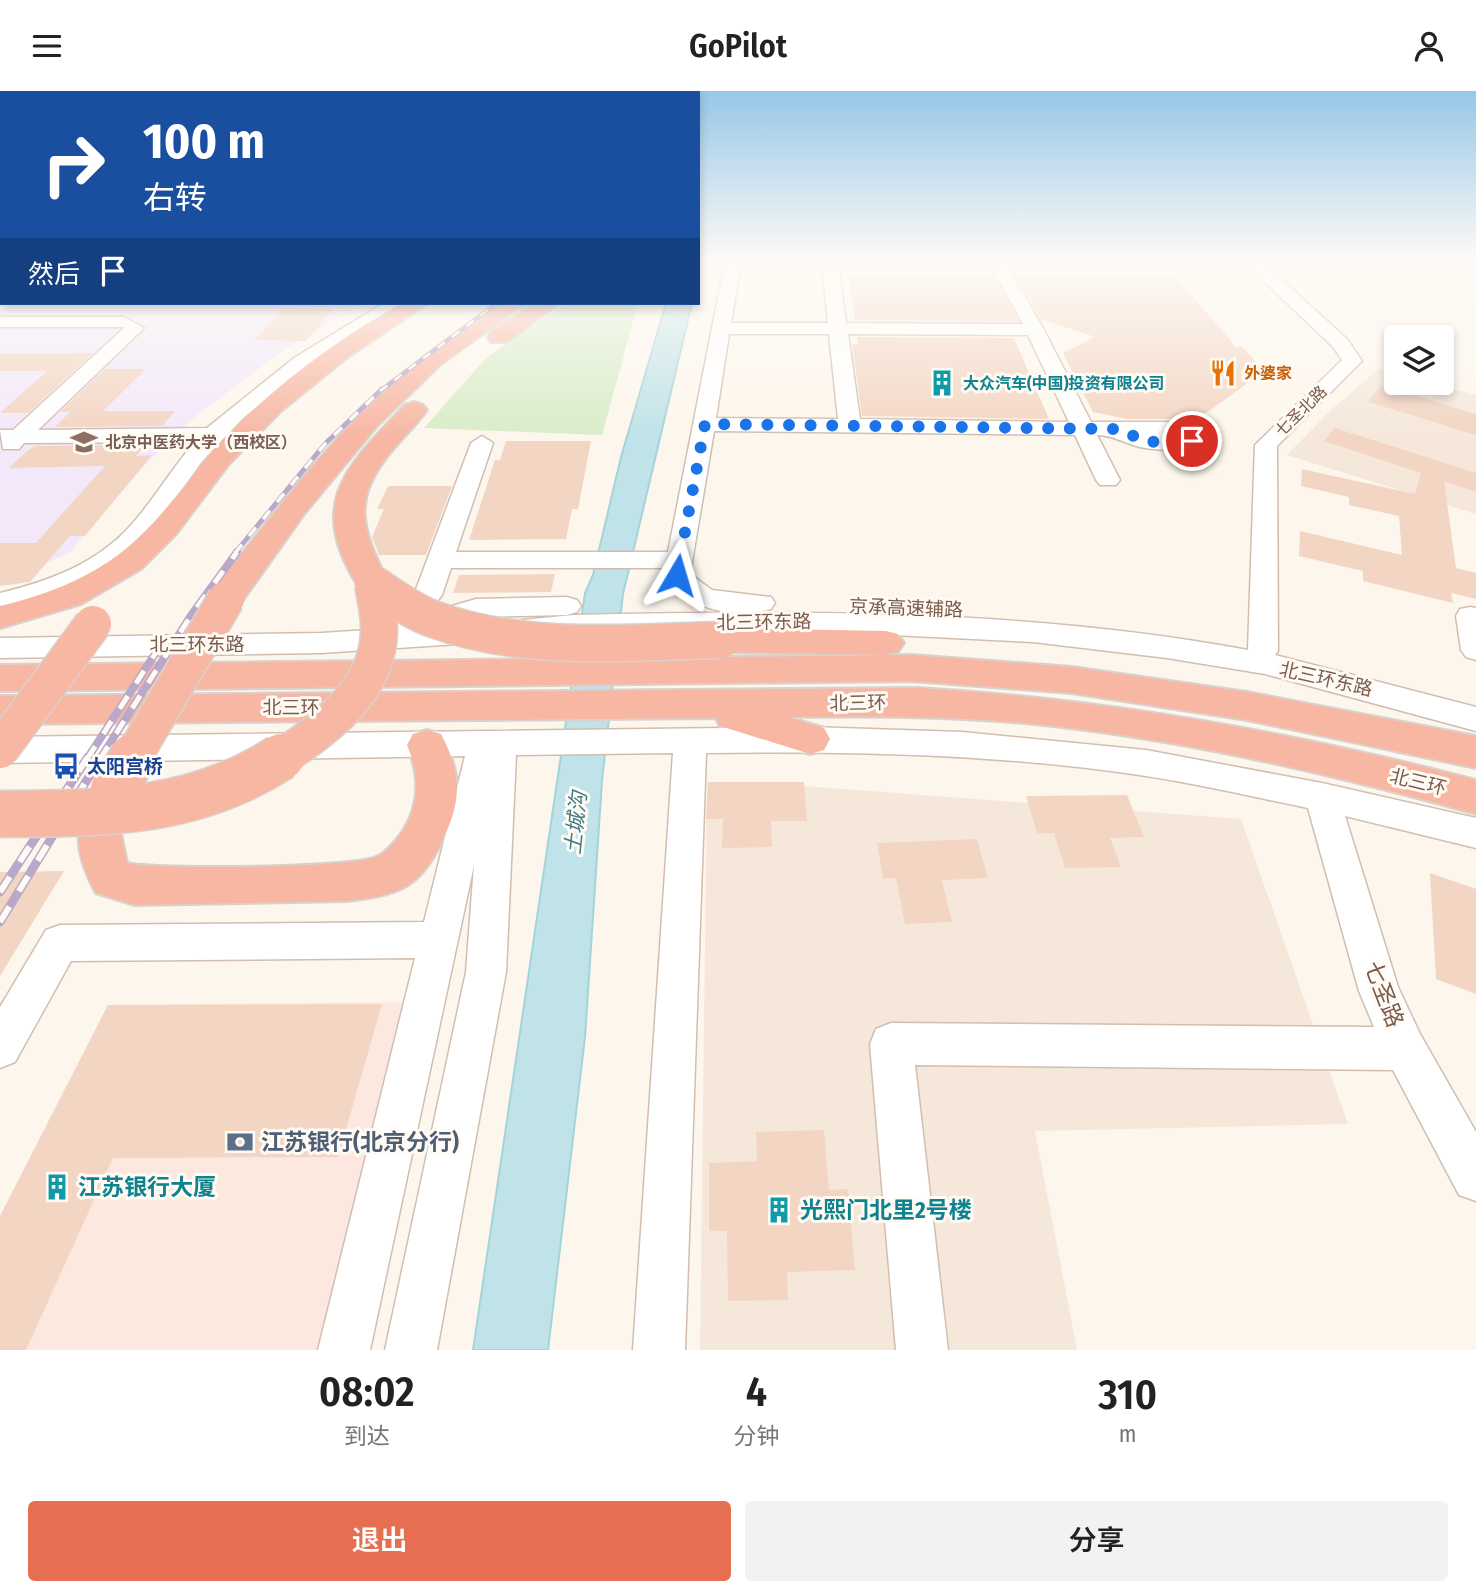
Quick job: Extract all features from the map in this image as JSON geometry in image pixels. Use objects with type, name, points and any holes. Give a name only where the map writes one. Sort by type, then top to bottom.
[{"type":"highway","points":[[0,617],[41,609],[87,590],[134,561],[226,450],[288,391],[364,333],[386,321]]},
{"type":"highway","points":[[0,750],[93,624],[168,548],[246,449],[309,391],[404,321]]},
{"type":"highway","points":[[427,745],[437,766],[434,813],[416,851],[390,873],[354,882],[135,885],[112,879],[102,865],[98,840],[100,817],[226,600],[289,512],[401,387],[453,344],[488,321]]},
{"type":"highway","points":[[0,814],[134,811],[212,792],[272,764],[315,733],[352,699],[376,657],[379,622],[373,584],[358,550],[348,502],[359,476],[393,432],[448,375],[522,321]]},
{"type":"highway","points":[[373,584],[430,619],[470,632],[544,643],[810,739]]},
{"type":"highway","name":"北三环","points":[[239,691],[507,723],[697,700],[911,668],[1072,680],[1470,739]]},
{"type":"highway","name":"北三环东路","points":[[0,678],[239,691]]},
{"type":"highway","points":[[0,710],[239,691]]},
{"type":"highway","name":"北三环","points":[[697,700],[918,702],[1061,713],[1187,731],[1415,780],[1476,797]]},
{"type":"street","points":[[0,602],[61,585],[89,573],[108,560],[141,530],[213,435],[259,391],[327,342],[365,321]]},
{"type":"street","points":[[442,560],[678,560],[724,321]]},
{"type":"street","points":[[838,321],[850,426]]},
{"type":"street","points":[[1030,321],[1108,480]]},
{"type":"street","name":"七圣北路","points":[[1263,651],[1266,445],[1352,361],[1340,343],[1316,321]]},
{"type":"street","points":[[0,322],[130,325],[10,437],[0,454]]},
{"type":"street","points":[[723,328],[1035,330]]},
{"type":"street","points":[[705,424],[1118,429]]},
{"type":"street","points":[[10,437],[213,435]]},
{"type":"street","points":[[395,632],[407,623],[428,595],[482,443]]},
{"type":"street","name":"京承高速辅路","points":[[678,560],[677,575],[683,587],[712,600],[1023,611],[1227,638],[1368,688]]},
{"type":"street","points":[[321,643],[395,632],[476,608],[556,616]]},
{"type":"street","name":"北三环东路","points":[[0,648],[416,639],[556,616],[676,614],[944,624],[1086,636],[1237,659],[1368,688],[1470,739]]},
{"type":"street","points":[[1470,616],[1476,650]]},
{"type":"street","points":[[0,750],[427,745],[507,723],[697,700],[659,1350]]},
{"type":"street","points":[[344,1350],[439,940],[507,723]]},
{"type":"street","points":[[411,1350],[486,972],[507,723]]},
{"type":"street","points":[[810,739],[962,744],[1146,763],[1322,797],[1476,833]]},
{"type":"street","name":"七圣路","points":[[1322,797],[1379,991],[1405,1049],[1476,1178]]},
{"type":"street","points":[[0,1047],[60,943],[439,940]]},
{"type":"street","points":[[922,1350],[891,1044],[1405,1049]]},
{"type":"shaded area","name":"北京中医药大学（西校区）","points":[[0,321],[334,321],[285,349],[192,419],[145,465],[69,553],[0,584]]},
{"type":"shaded area","points":[[1380,368],[1384,369],[1384,395],[1454,395],[1454,389],[1476,395],[1476,514],[1287,455],[1331,410]]},
{"type":"shaded area","points":[[707,782],[751,782],[1241,819],[1348,1124],[1035,1131],[1077,1350],[700,1350]]},
{"type":"shaded area","points":[[409,1002],[317,1350],[0,1350],[0,1216],[108,1005]]},
{"type":"green space","points":[[541,321],[633,321],[602,435],[424,428],[486,358]]},
{"type":"water","name":"土城沟","points":[[661,321],[688,321],[623,594],[602,781],[585,1037],[548,1350],[473,1350],[585,593],[593,575],[621,457]]},
{"type":"building","points":[[272,321],[323,321],[306,341],[254,340]]},
{"type":"building","points":[[1046,321],[1214,321],[1236,347],[1242,347],[1264,371],[1209,411],[1188,419],[1127,419],[1093,412],[1063,353],[1095,337]]},
{"type":"building","name":"大众汽车(中国)投资有限公司","points":[[857,337],[1014,338],[1049,419],[862,416],[852,344],[858,344]]},
{"type":"building","points":[[93,353],[28,413],[0,413],[47,371],[0,371],[0,354]]},
{"type":"building","points":[[105,369],[146,369],[103,411],[175,411],[162,426],[55,427],[70,412],[60,412]]},
{"type":"building","points":[[1381,385],[1384,386],[1384,395],[1414,395],[1476,414],[1476,435],[1368,402]]},
{"type":"building","points":[[1335,428],[1476,473],[1476,492],[1444,481],[1456,568],[1476,573],[1476,599],[1451,593],[1453,603],[1363,581],[1363,571],[1299,556],[1300,531],[1402,555],[1399,516],[1349,505],[1349,497],[1301,486],[1302,469],[1415,494],[1421,473],[1324,441]]},
{"type":"building","points":[[506,441],[591,441],[578,509],[572,509],[566,539],[469,540],[495,460],[500,460]]},
{"type":"building","points":[[145,445],[136,456],[152,455],[85,536],[70,536],[30,582],[0,586],[0,543],[36,543],[105,466],[9,468],[35,446]]},
{"type":"building","points":[[388,486],[452,486],[426,555],[379,555],[372,537],[384,509],[377,509]]},
{"type":"building","points":[[555,574],[551,592],[453,593],[459,575]]},
{"type":"building","points":[[708,782],[804,782],[807,821],[771,821],[772,847],[722,848],[723,819],[706,819]]},
{"type":"building","points":[[1127,795],[1144,837],[1110,838],[1121,867],[1065,868],[1054,833],[1037,833],[1026,796]]},
{"type":"building","points":[[977,839],[988,878],[942,880],[952,922],[905,924],[896,878],[883,879],[877,843]]},
{"type":"building","points":[[64,871],[0,976],[0,872]]},
{"type":"building","points":[[1430,873],[1476,889],[1476,994],[1436,979]]},
{"type":"building","name":"江苏银行大厦","points":[[382,1004],[338,1157],[113,1158],[26,1350],[0,1350],[0,1216],[108,1005]]},
{"type":"building","name":"光熙门北里2号楼","points":[[824,1130],[829,1190],[848,1189],[855,1270],[787,1272],[788,1300],[728,1301],[727,1231],[709,1231],[709,1163],[757,1161],[756,1132]]},
{"type":"railway","points":[[380,391],[473,321]]},
{"type":"railway","points":[[235,553],[325,444],[382,389]]},
{"type":"railway","points":[[100,759],[192,614],[237,552]]},
{"type":"railway","points":[[87,759],[155,654]]},
{"type":"railway","points":[[0,892],[88,757]]},
{"type":"railway","points":[[0,922],[101,757]]},
{"type":"place","name":"外婆家","points":[[1223,373]]},
{"type":"place","name":"大众汽车(中国)投资有限公司","points":[[942,383]]},
{"type":"place","name":"北京中医药大学（西校区）","points":[[84,442]]},
{"type":"place","name":"太阳宫桥","points":[[66,766]]},
{"type":"place","name":"江苏银行(北京分行)","points":[[240,1142]]},
{"type":"place","name":"江苏银行大厦","points":[[57,1187]]},
{"type":"place","name":"光熙门北里2号楼","points":[[779,1210]]},
{"type":"route","points":[[677,575],[705,424],[1118,429],[1147,442],[1192,441]]}]
